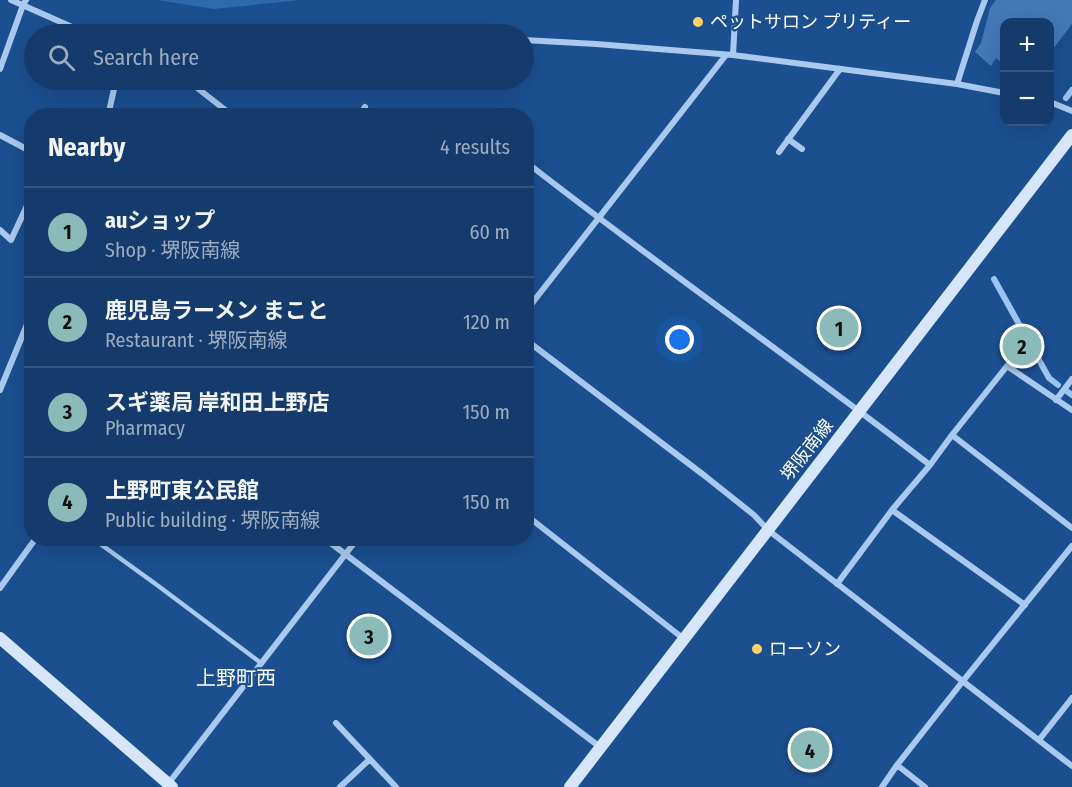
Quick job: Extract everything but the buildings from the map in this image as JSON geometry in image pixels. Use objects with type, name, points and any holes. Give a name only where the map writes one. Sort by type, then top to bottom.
[{"type":"main road","name":"堺阪南線","points":[[570,787],[1072,135]]},
{"type":"main road","points":[[0,638],[168,786]]},
{"type":"street","points":[[11,0],[24,3],[67,24]]},
{"type":"street","points":[[534,301],[729,55],[736,0]]},
{"type":"street","points":[[957,84],[985,0]]},
{"type":"street","points":[[0,69],[24,3]]},
{"type":"street","points":[[534,41],[729,55],[957,84],[1000,92]]},
{"type":"street","points":[[779,152],[840,69]]},
{"type":"street","points":[[110,108],[114,90]]},
{"type":"street","points":[[200,90],[223,108]]},
{"type":"street","points":[[1054,104],[1072,111]]},
{"type":"street","points":[[0,135],[24,148]]},
{"type":"street","points":[[788,139],[802,149]]},
{"type":"street","points":[[534,168],[930,465]]},
{"type":"street","points":[[0,230],[11,240],[24,212]]},
{"type":"street","points":[[0,390],[2,378],[24,332]]},
{"type":"street","points":[[534,346],[754,515],[768,530],[1072,766]]},
{"type":"street","points":[[837,584],[892,510],[1007,366],[1072,410]]},
{"type":"street","points":[[1056,399],[1072,379]]},
{"type":"street","points":[[952,435],[1072,528]]},
{"type":"street","points":[[892,510],[1025,605]]},
{"type":"street","points":[[534,521],[685,639]]},
{"type":"street","points":[[0,588],[30,546]]},
{"type":"street","points":[[334,546],[600,747]]},
{"type":"street","points":[[168,786],[352,546]]},
{"type":"street","points":[[882,787],[963,681],[1072,546]]},
{"type":"street","points":[[1039,740],[1072,698]]},
{"type":"street","points":[[336,723],[396,787]]},
{"type":"street","points":[[340,787],[370,759]]},
{"type":"street","points":[[897,765],[925,787]]},
{"type":"lane","points":[[103,546],[261,663]]},
{"type":"shaded area","points":[[157,0],[301,0],[214,9]]},
{"type":"waterway","points":[[1066,98],[1072,90]]},
{"type":"waterway","points":[[994,279],[1049,378],[1058,385]]},
{"type":"waterway","points":[[1068,392],[1072,395]]},
{"type":"place","name":"ペットサロン プリティー","points":[[698,22]]},
{"type":"place","name":"auショップ","points":[[839,328]]},
{"type":"place","name":"鹿児島ラーメン まこと","points":[[1022,346]]},
{"type":"place","name":"スギ薬局 岸和田上野店","points":[[369,636]]},
{"type":"place","name":"ローソン","points":[[757,649]]},
{"type":"place","name":"上野町東公民館","points":[[810,750]]},
{"type":"district","name":"上野町西","points":[[236,678]]}]
